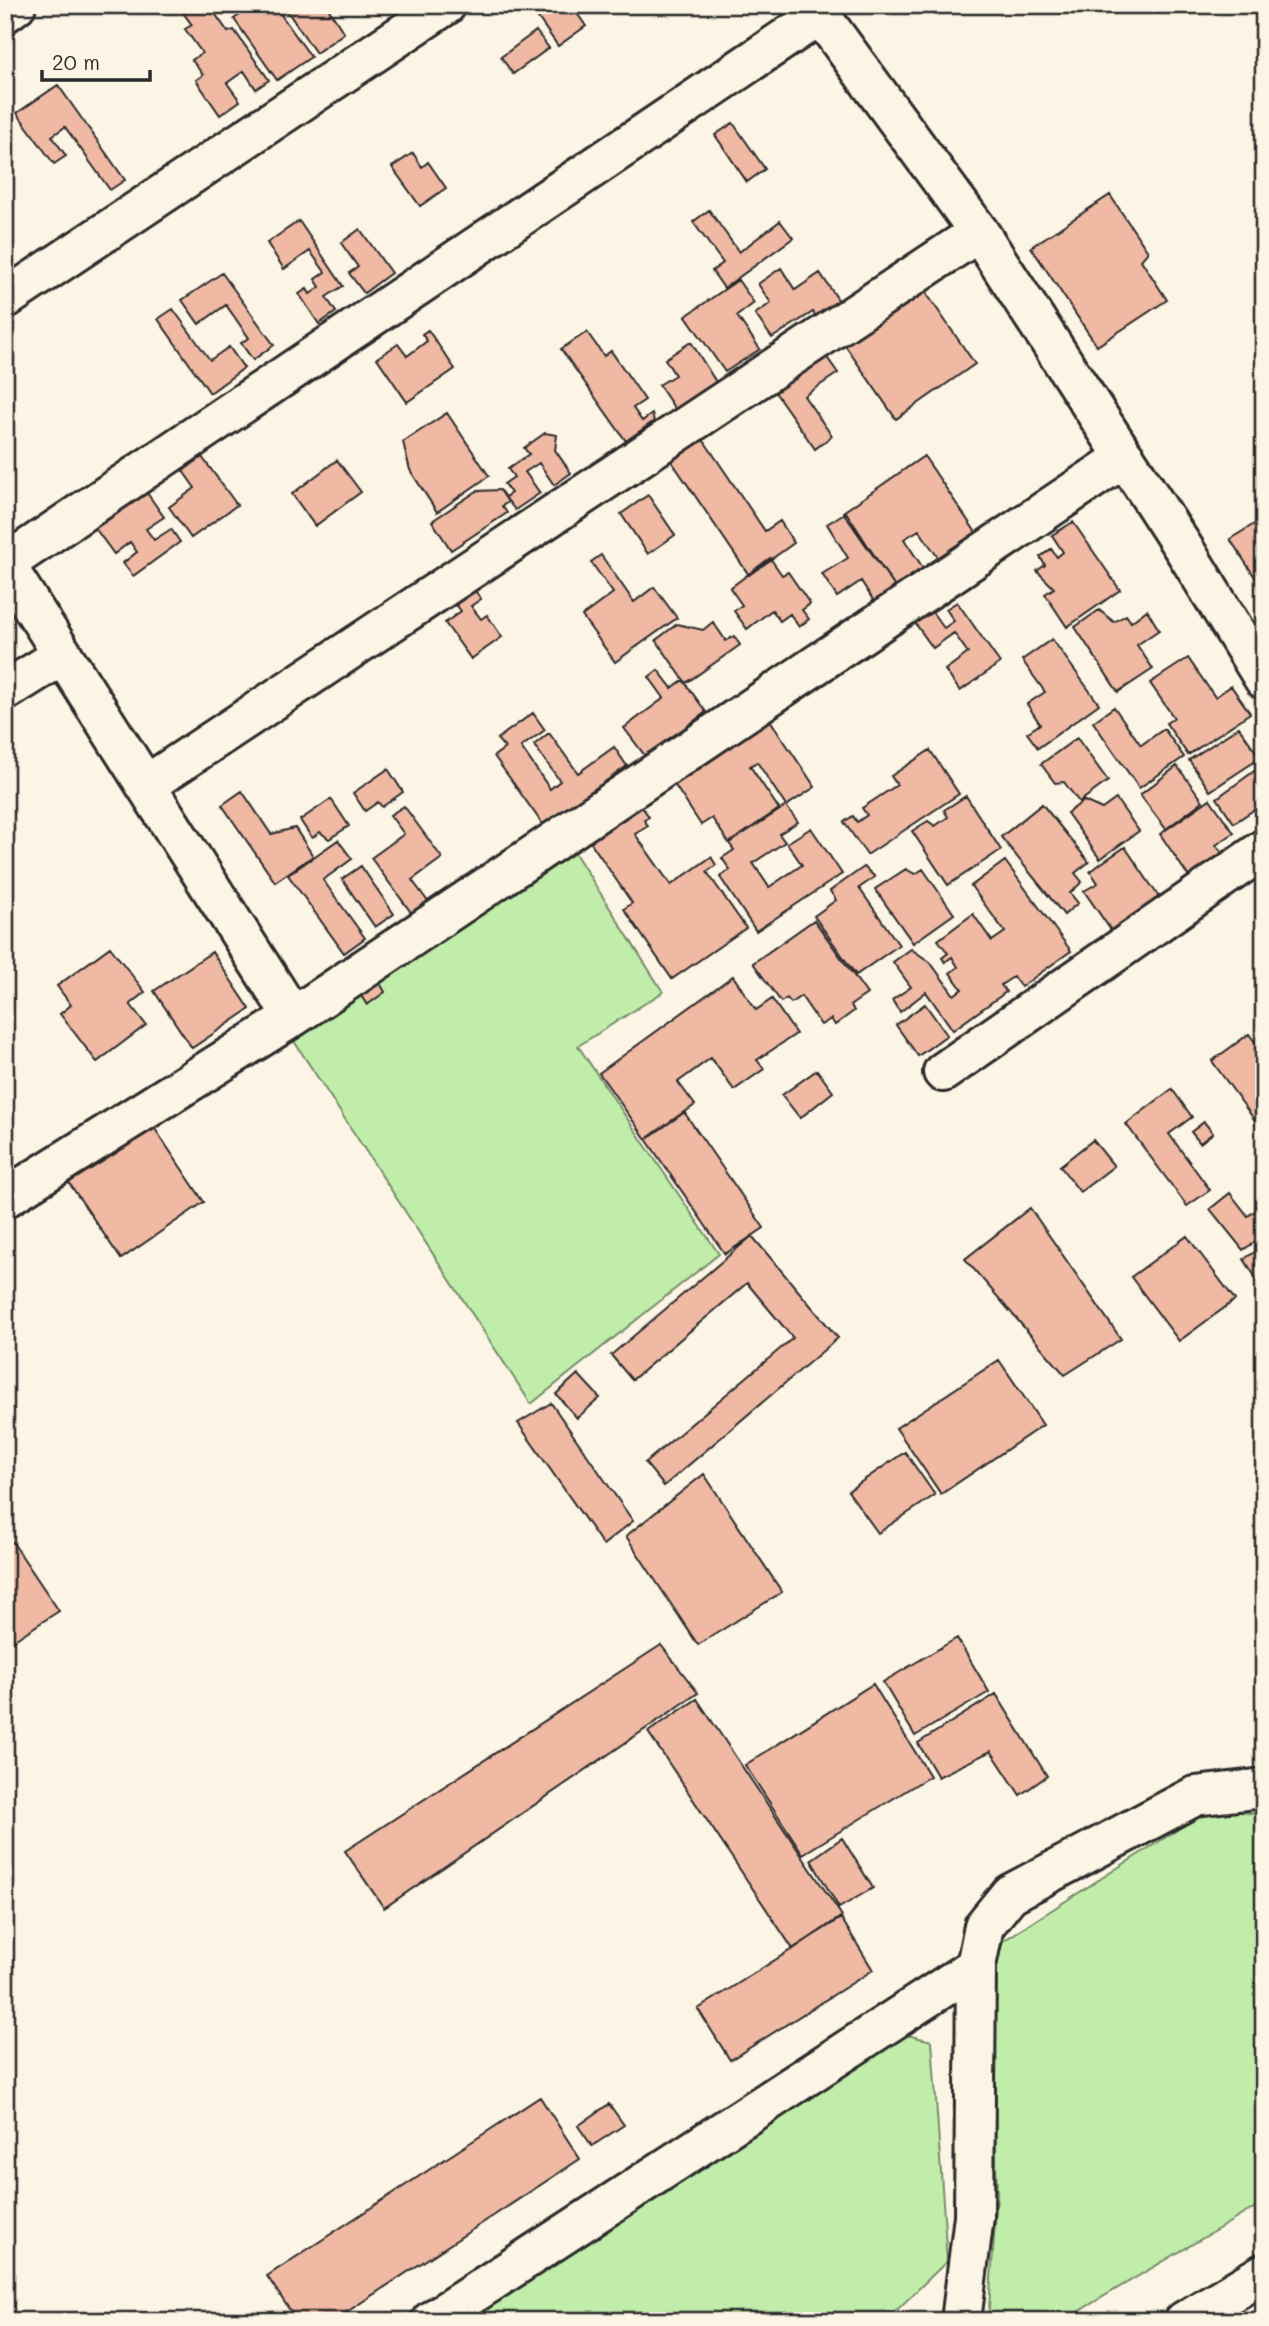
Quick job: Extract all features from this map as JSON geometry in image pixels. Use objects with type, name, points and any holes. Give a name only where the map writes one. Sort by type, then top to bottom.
[{"type":"main road","points":[[5,12],[16,5]]},
{"type":"main road","points":[[5,299],[446,5]]},
{"type":"main road","points":[[293,1017],[5,564],[817,10],[979,232],[1125,457],[1264,679]]},
{"type":"main road","points":[[146,785],[979,232]]},
{"type":"main road","points":[[5,1198],[293,1017],[1125,457]]},
{"type":"main road","points":[[5,691],[62,654]]},
{"type":"main road","points":[[943,1072],[1264,849]]},
{"type":"main road","points":[[961,2321],[974,2216],[976,1966],[984,1926],[1010,1894],[1195,1796],[1264,1788]]},
{"type":"main road","points":[[431,2321],[976,1966]]},
{"type":"main road","points":[[1184,2321],[1264,2273]]},
{"type":"green space","points":[[573,850],[663,992],[578,1046],[719,1254],[531,1404],[290,1035]]},
{"type":"green space","points":[[1225,1810],[1264,1815],[1264,2202],[1062,2321],[988,2321],[997,2196],[991,1985],[1003,1941],[1199,1816]]},
{"type":"green space","points":[[907,2035],[932,2041],[947,2261],[898,2309],[873,2321],[467,2321],[624,2213]]},
{"type":"building","points":[[209,5],[228,32],[234,30],[269,80],[256,89],[244,71],[227,83],[240,101],[220,115],[196,80],[203,75],[192,60],[202,53],[185,29],[192,25],[179,7]]},
{"type":"building","points":[[235,5],[274,5],[311,57],[277,80],[234,19],[241,14]]},
{"type":"building","points":[[283,5],[326,5],[344,33],[316,53]]},
{"type":"building","points":[[529,5],[542,5],[547,11],[555,5],[571,5],[586,26],[558,46]]},
{"type":"building","points":[[536,31],[549,48],[513,74],[501,57]]},
{"type":"building","points":[[58,85],[125,180],[110,190],[65,127],[52,136],[66,156],[54,164],[17,113]]},
{"type":"building","points":[[733,123],[765,169],[747,182],[715,135]]},
{"type":"building","points":[[413,153],[422,167],[428,162],[446,188],[420,206],[392,167]]},
{"type":"building","points":[[1110,195],[1148,252],[1141,260],[1167,300],[1097,346],[1031,247]]},
{"type":"building","points":[[709,210],[739,252],[780,221],[793,238],[724,288],[712,271],[723,263],[693,222]]},
{"type":"building","points":[[299,221],[343,286],[326,297],[336,312],[319,324],[299,294],[307,289],[310,294],[320,287],[315,279],[325,272],[310,251],[284,269],[267,243]]},
{"type":"building","points":[[5,222],[12,233],[5,237]]},
{"type":"building","points":[[360,229],[391,273],[364,293],[349,273],[358,267],[341,243]]},
{"type":"building","points":[[781,268],[795,290],[820,273],[841,304],[818,320],[813,312],[772,338],[755,314],[771,303],[758,284]]},
{"type":"building","points":[[222,273],[274,345],[253,360],[241,343],[249,338],[226,305],[199,324],[182,300]]},
{"type":"building","points":[[738,280],[754,303],[737,316],[760,349],[725,372],[686,316]]},
{"type":"building","points":[[922,287],[975,364],[896,419],[842,341]]},
{"type":"building","points":[[173,309],[210,360],[229,347],[244,368],[210,393],[158,319]]},
{"type":"building","points":[[428,330],[455,369],[407,402],[377,358],[398,344],[407,356],[427,341],[422,334]]},
{"type":"building","points":[[587,332],[604,356],[611,351],[645,400],[633,408],[642,421],[652,414],[654,421],[626,441],[561,349]]},
{"type":"building","points":[[691,342],[716,382],[675,409],[659,385],[675,375],[665,359]]},
{"type":"building","points":[[826,356],[838,373],[804,396],[832,436],[815,449],[775,392]]},
{"type":"building","points":[[447,413],[489,476],[437,512],[410,470],[403,442]]},
{"type":"building","points":[[545,433],[557,435],[555,450],[571,473],[554,485],[539,463],[525,472],[540,493],[515,510],[505,497],[511,493],[504,484],[514,477],[508,469],[529,454],[524,448]]},
{"type":"building","points":[[700,435],[765,531],[780,521],[794,543],[749,575],[668,456]]},
{"type":"building","points":[[924,456],[977,534],[939,559],[919,530],[904,539],[923,568],[895,587],[843,512]]},
{"type":"building","points":[[202,457],[237,505],[191,538],[169,507],[195,488],[183,471]]},
{"type":"building","points":[[337,460],[361,492],[315,526],[292,494]]},
{"type":"building","points":[[135,476],[164,517],[146,529],[154,540],[171,529],[180,542],[133,576],[123,563],[137,552],[130,542],[114,554],[84,513]]},
{"type":"building","points":[[500,490],[508,502],[502,506],[507,513],[451,550],[432,521],[477,491]]},
{"type":"building","points":[[648,495],[675,535],[648,554],[621,514]]},
{"type":"building","points":[[846,512],[898,592],[877,606],[861,581],[837,597],[822,574],[848,558],[827,524]]},
{"type":"building","points":[[1264,518],[1264,591],[1230,539]]},
{"type":"building","points":[[1073,522],[1120,590],[1067,627],[1045,594],[1054,588],[1037,571],[1045,565],[1040,557],[1051,549],[1057,557],[1063,552],[1052,535]]},
{"type":"building","points":[[601,555],[634,602],[654,587],[677,618],[615,662],[582,616],[613,593],[591,562]]},
{"type":"building","points":[[770,558],[782,575],[788,572],[810,604],[802,610],[809,619],[799,627],[790,614],[780,621],[772,610],[747,629],[734,611],[742,605],[730,588]]},
{"type":"building","points":[[469,582],[481,599],[471,606],[481,619],[487,615],[502,637],[471,659],[445,623],[461,611],[450,597]]},
{"type":"building","points":[[957,602],[1000,663],[960,691],[945,670],[968,653],[954,633],[933,648],[915,623],[932,612],[944,628],[954,621],[946,609]]},
{"type":"building","points":[[1099,610],[1114,622],[1126,615],[1131,622],[1147,610],[1159,630],[1137,645],[1153,669],[1118,692],[1075,627]]},
{"type":"building","points":[[713,622],[726,641],[734,636],[740,645],[686,683],[656,640],[677,624],[703,630]]},
{"type":"building","points":[[1052,639],[1099,704],[1038,748],[1027,733],[1040,724],[1027,704],[1045,692],[1022,660]]},
{"type":"building","points":[[1188,658],[1215,697],[1231,686],[1250,713],[1188,755],[1166,723],[1174,718],[1150,683]]},
{"type":"building","points":[[658,670],[672,688],[683,680],[706,712],[646,757],[624,728],[664,698],[649,677]]},
{"type":"building","points":[[1114,707],[1141,745],[1164,729],[1184,757],[1139,788],[1093,722]]},
{"type":"building","points":[[533,713],[545,730],[521,747],[550,789],[560,781],[534,745],[549,733],[578,773],[614,747],[627,766],[544,826],[494,756],[505,748],[497,739]]},
{"type":"building","points":[[770,720],[815,787],[786,806],[757,762],[750,766],[779,809],[729,843],[712,818],[701,825],[674,784]]},
{"type":"building","points":[[1239,727],[1260,758],[1210,791],[1189,760]]},
{"type":"building","points":[[1077,738],[1108,781],[1079,802],[1064,782],[1055,783],[1041,764]]},
{"type":"building","points":[[930,750],[959,794],[867,855],[844,822],[853,816],[857,822],[867,815],[862,808],[897,785],[891,776]]},
{"type":"building","points":[[1264,764],[1264,803],[1234,823],[1217,798]]},
{"type":"building","points":[[1177,766],[1203,801],[1166,829],[1140,795]]},
{"type":"building","points":[[388,769],[403,792],[382,807],[378,802],[365,811],[353,793]]},
{"type":"building","points":[[242,791],[271,834],[295,828],[313,856],[275,882],[222,805]]},
{"type":"building","points":[[966,796],[1001,850],[948,885],[912,831],[928,821],[935,826],[948,817],[944,810]]},
{"type":"building","points":[[331,799],[349,826],[329,839],[320,832],[312,838],[300,820]]},
{"type":"building","points":[[1116,799],[1139,831],[1100,859],[1067,813],[1084,801],[1102,809]]},
{"type":"building","points":[[1210,799],[1234,833],[1216,845],[1222,853],[1189,877],[1160,834]]},
{"type":"building","points":[[640,804],[649,817],[644,820],[648,826],[635,834],[671,885],[711,857],[716,865],[707,872],[746,928],[672,979],[624,909],[632,903],[589,840]]},
{"type":"building","points":[[1042,804],[1089,862],[1075,873],[1082,882],[1070,893],[1078,903],[1064,915],[1001,837]]},
{"type":"building","points":[[404,806],[442,858],[412,880],[429,903],[413,915],[371,858],[404,834],[390,815]]},
{"type":"building","points":[[786,806],[798,822],[779,834],[785,842],[753,863],[769,887],[802,865],[787,843],[811,828],[842,874],[756,931],[720,877],[730,870],[722,858],[734,850],[729,843]]},
{"type":"building","points":[[338,840],[352,859],[323,880],[365,938],[344,953],[288,875]]},
{"type":"building","points":[[1125,847],[1163,903],[1115,936],[1084,891],[1098,883],[1090,871]]},
{"type":"building","points":[[1005,861],[1071,951],[1021,987],[1013,977],[1001,985],[1006,992],[953,1030],[926,992],[900,1012],[892,1000],[911,987],[893,962],[911,949],[930,962],[954,995],[962,989],[950,973],[958,967],[952,957],[945,962],[942,958],[948,953],[938,940],[973,914],[992,941],[1005,932],[971,886]]},
{"type":"building","points":[[361,866],[394,914],[375,927],[342,879]]},
{"type":"building","points":[[864,867],[875,877],[859,888],[899,945],[856,975],[814,916],[836,900],[830,891]]},
{"type":"building","points":[[906,869],[915,874],[923,869],[954,914],[913,943],[875,889]]},
{"type":"building","points":[[814,920],[867,994],[851,1005],[854,1011],[835,1025],[831,1019],[821,1025],[801,996],[791,1003],[787,998],[781,1002],[753,963]]},
{"type":"building","points":[[110,947],[145,992],[130,1004],[146,1025],[97,1062],[60,1014],[71,1005],[57,986]]},
{"type":"building","points":[[212,952],[250,1009],[192,1048],[154,991]]},
{"type":"building","points":[[733,976],[756,1010],[772,999],[796,1034],[757,1060],[764,1069],[734,1090],[711,1058],[678,1082],[695,1105],[646,1139],[599,1073]]},
{"type":"building","points":[[377,978],[385,992],[367,1005],[358,991]]},
{"type":"building","points":[[925,1004],[947,1035],[918,1056],[896,1025]]},
{"type":"building","points":[[1249,1034],[1264,1054],[1264,1133],[1212,1061]]},
{"type":"building","points":[[817,1070],[833,1092],[800,1118],[782,1095]]},
{"type":"building","points":[[1172,1089],[1192,1117],[1169,1134],[1210,1190],[1187,1206],[1126,1124]]},
{"type":"building","points":[[684,1112],[764,1228],[725,1254],[646,1139]]},
{"type":"building","points":[[147,1117],[204,1202],[121,1259],[63,1174]]},
{"type":"building","points":[[1204,1122],[1213,1133],[1200,1143],[1191,1132]]},
{"type":"building","points":[[1093,1140],[1114,1166],[1080,1192],[1060,1166]]},
{"type":"building","points":[[1230,1193],[1248,1216],[1264,1204],[1264,1236],[1243,1250],[1210,1209]]},
{"type":"building","points":[[1030,1208],[1121,1339],[1065,1375],[965,1259]]},
{"type":"building","points":[[752,1236],[838,1338],[664,1486],[645,1463],[793,1338],[747,1283],[632,1380],[611,1355]]},
{"type":"building","points":[[1187,1236],[1235,1300],[1179,1341],[1131,1277]]},
{"type":"building","points":[[1264,1246],[1264,1285],[1261,1286],[1244,1259]]},
{"type":"building","points":[[999,1360],[1043,1425],[941,1494],[896,1428]]},
{"type":"building","points":[[578,1374],[600,1398],[577,1418],[556,1394]]},
{"type":"building","points":[[551,1403],[633,1521],[603,1545],[518,1423]]},
{"type":"building","points":[[905,1452],[935,1495],[878,1533],[848,1491]]},
{"type":"building","points":[[704,1474],[782,1592],[698,1645],[626,1536]]},
{"type":"building","points":[[5,1531],[59,1611],[5,1646]]},
{"type":"building","points":[[957,1638],[989,1692],[915,1736],[883,1682]]},
{"type":"building","points":[[661,1645],[698,1693],[384,1908],[345,1851]]},
{"type":"building","points":[[873,1684],[930,1776],[803,1854],[745,1765]]},
{"type":"building","points":[[996,1694],[1047,1776],[1020,1795],[991,1751],[938,1777],[918,1743]]},
{"type":"building","points":[[697,1699],[842,1916],[793,1949],[648,1732]]},
{"type":"building","points":[[842,1838],[873,1888],[839,1908],[811,1860]]},
{"type":"building","points":[[841,1918],[873,1970],[730,2060],[698,2009]]},
{"type":"building","points":[[540,2097],[580,2159],[333,2321],[297,2321],[267,2276]]},
{"type":"building","points":[[609,2104],[624,2125],[592,2146],[578,2126]]}]
